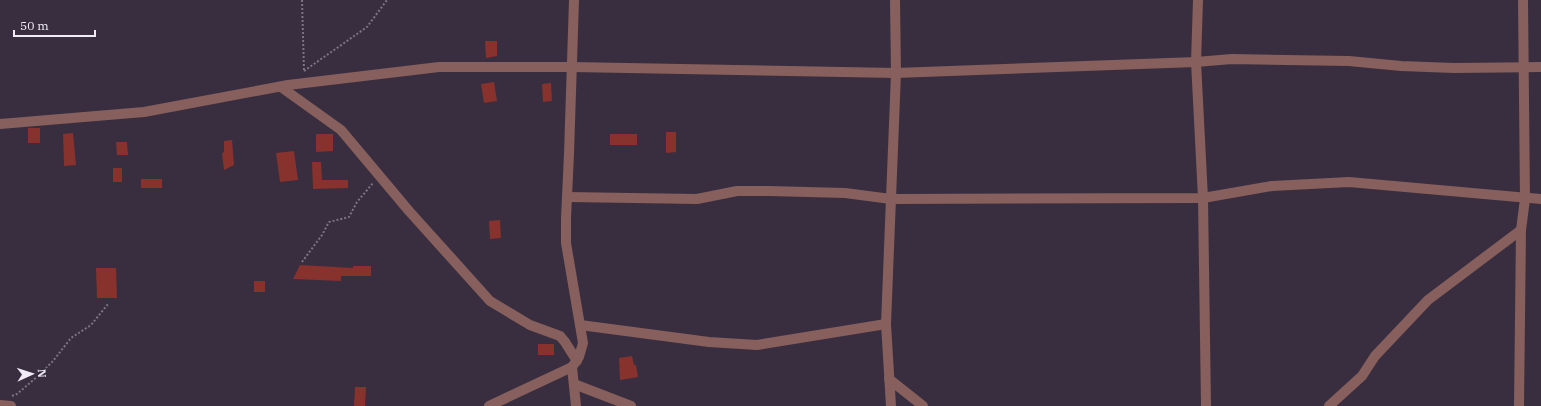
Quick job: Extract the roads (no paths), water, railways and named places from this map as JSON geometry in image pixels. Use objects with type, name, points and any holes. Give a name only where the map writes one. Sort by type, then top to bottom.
[{"type":"street","points":[[489,406],[574,364],[579,357],[583,343],[566,243],[574,0]]},
{"type":"street","points":[[891,406],[886,324],[896,73],[895,0]]},
{"type":"street","points":[[1198,0],[1196,62],[1203,198],[1206,406]]},
{"type":"street","points":[[1519,406],[1521,230],[1525,199],[1523,0]]},
{"type":"street","points":[[0,124],[144,112],[292,85],[439,67],[572,67],[896,73],[1196,62],[1232,59],[1349,61],[1401,66],[1454,68],[1541,68]]},
{"type":"street","points":[[281,87],[340,130],[490,301],[530,325],[560,336],[565,342],[574,364],[576,406]]},
{"type":"street","points":[[567,197],[697,199],[737,191],[769,191],[845,194],[892,199],[1203,198],[1272,186],[1349,182],[1525,199],[1541,199]]},
{"type":"street","points":[[1329,406],[1362,376],[1375,356],[1428,300],[1521,230]]},
{"type":"street","points":[[580,325],[709,342],[757,345],[886,324]]},
{"type":"street","points":[[889,379],[923,406]]},
{"type":"street","points":[[574,384],[631,406]]},
{"type":"street","points":[[0,405],[11,401]]}]
